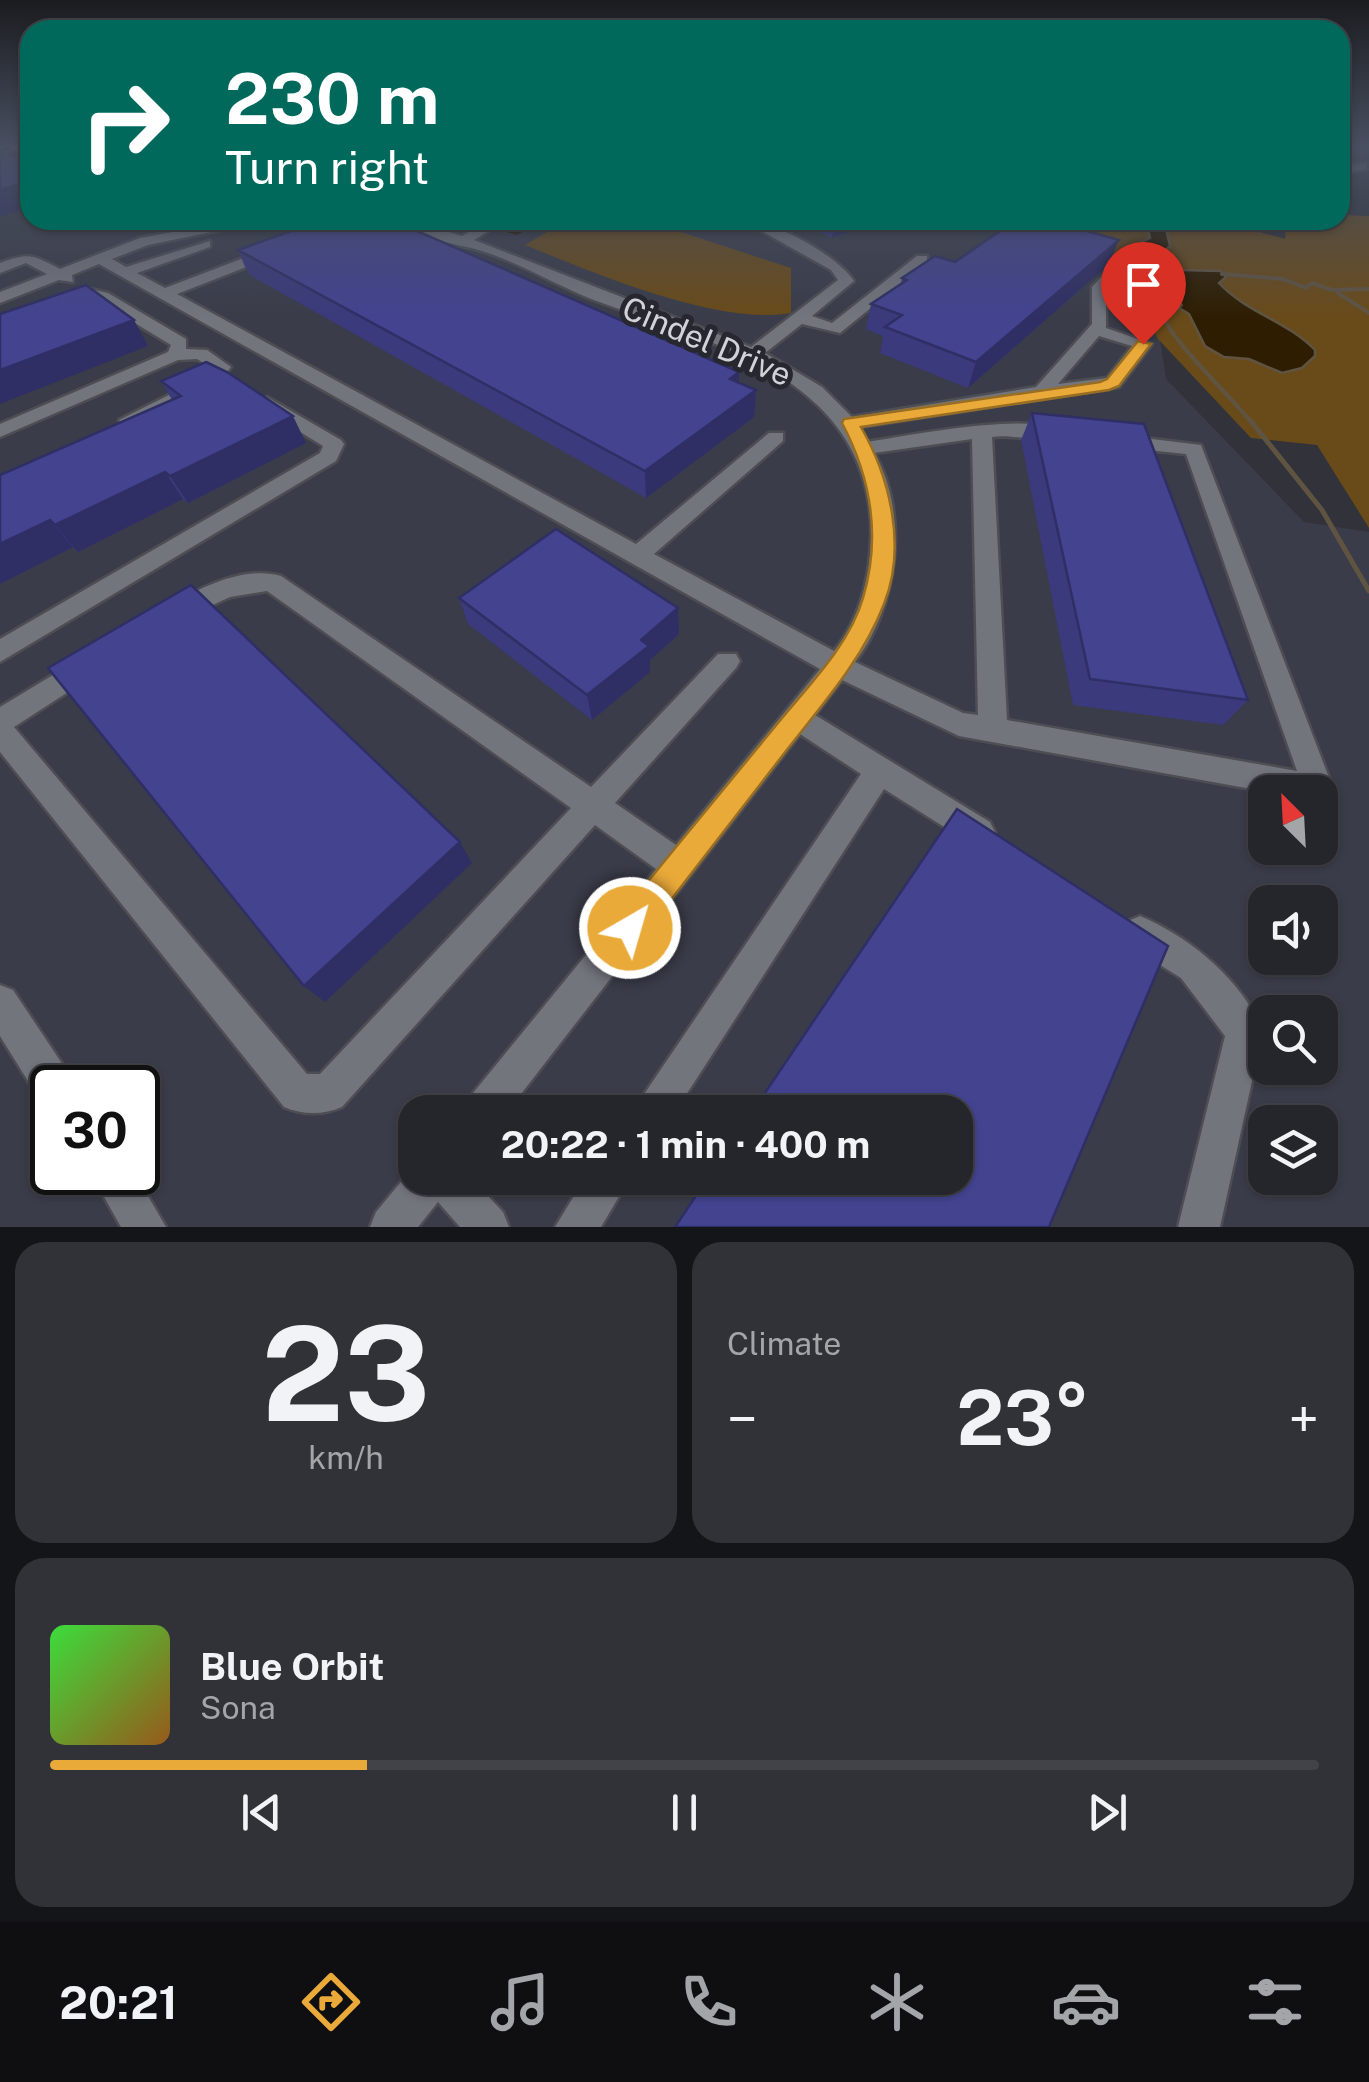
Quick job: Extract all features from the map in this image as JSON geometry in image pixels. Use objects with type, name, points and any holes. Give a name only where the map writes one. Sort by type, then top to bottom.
[{"type":"street","points":[[0,298],[97,257],[184,230]]},
{"type":"street","name":"Cindel Drive","points":[[421,230],[752,355],[807,384],[850,423],[866,448],[880,504],[881,578],[862,629],[838,666],[497,1095]]},
{"type":"street","points":[[459,243],[482,230]]},
{"type":"street","points":[[752,355],[842,288],[846,281],[844,273],[767,230]]},
{"type":"street","points":[[124,272],[205,244]]},
{"type":"street","points":[[154,289],[284,248]]},
{"type":"street","points":[[0,252],[26,258],[90,294],[102,296],[180,344],[175,355]]},
{"type":"street","points":[[154,289],[227,252]]},
{"type":"street","points":[[97,257],[838,666],[959,724],[1318,788],[1194,449],[1010,428],[866,448]]},
{"type":"street","points":[[0,268],[26,258]]},
{"type":"street","points":[[801,318],[834,329],[922,259]]},
{"type":"street","points":[[1042,392],[1100,324],[1098,290],[1111,274]]},
{"type":"street","points":[[54,307],[90,294]]},
{"type":"street","points":[[850,423],[1113,383],[1143,344],[1096,330]]},
{"type":"street","points":[[0,431],[175,355],[200,354],[222,367],[234,382],[334,444],[329,458],[0,652]]},
{"type":"street","points":[[106,430],[211,381],[234,382]]},
{"type":"street","points":[[982,432],[993,732]]},
{"type":"street","points":[[638,555],[776,437]]},
{"type":"street","points":[[147,630],[215,590],[252,581],[272,582],[679,866]]},
{"type":"street","points":[[0,722],[114,650]]},
{"type":"street","points":[[0,731],[298,1093],[328,1093],[727,662]]},
{"type":"street","points":[[797,718],[1012,852]]},
{"type":"street","points":[[663,1095],[880,770]]},
{"type":"street","points":[[1111,914],[1193,966],[1246,1031],[1199,1227]]},
{"type":"street","points":[[0,1003],[40,1065]]},
{"type":"street","points":[[125,1195],[145,1227]]},
{"type":"street","points":[[391,1227],[417,1195]]},
{"type":"street","points":[[459,1195],[488,1227]]},
{"type":"street","points":[[576,1227],[598,1195]]},
{"type":"shaded area","points":[[0,203],[20,203],[20,230],[1100,230],[1149,266],[1166,379],[1304,522],[1369,532],[1369,1227],[0,1227]]},
{"type":"shaded area","points":[[1350,215],[1369,216],[1369,528],[1317,445],[1251,438],[1158,339],[1122,265],[1101,259],[1078,230],[1252,230],[1285,239],[1285,230],[1350,230]]},
{"type":"shaded area","points":[[551,230],[675,230],[791,268],[791,313],[761,315],[693,305],[525,245]]},
{"type":"shaded area","points":[[1148,230],[1166,230],[1170,246],[1160,255],[1162,263],[1181,270],[1221,271],[1226,277],[1219,283],[1230,293],[1304,340],[1315,350],[1315,356],[1302,368],[1282,373],[1249,359],[1224,357],[1205,346],[1189,314],[1165,299],[1168,282],[1142,255],[1139,243],[1150,238]]},
{"type":"building","points":[[294,230],[415,230],[739,372],[730,379],[756,390],[645,471],[238,250]]},
{"type":"building","points":[[1001,230],[1084,230],[1119,240],[976,362],[885,327],[902,315],[871,304],[935,256],[955,262]]},
{"type":"building","points":[[86,285],[134,320],[0,370],[0,314]]},
{"type":"building","points":[[206,362],[293,416],[170,476],[165,472],[55,525],[50,520],[0,544],[0,475],[181,396],[161,381]]},
{"type":"building","points":[[1032,413],[1144,424],[1248,700],[1090,679]]},
{"type":"building","points":[[556,529],[678,608],[641,640],[649,646],[587,695],[459,598]]},
{"type":"building","points":[[191,585],[460,842],[304,986],[48,668]]},
{"type":"building","points":[[957,809],[1168,946],[1049,1227],[675,1227],[697,1195],[973,1195],[973,1095],[764,1095]]},
{"type":"waterway","points":[[513,232],[517,230]]},
{"type":"waterway","points":[[1222,274],[1283,279],[1306,288],[1312,283],[1332,290],[1369,289]]},
{"type":"waterway","points":[[1338,293],[1369,313]]},
{"type":"waterway","points":[[1181,305],[1164,317],[1169,327],[1252,423]]},
{"type":"waterway","points":[[1250,420],[1322,510],[1369,591]]},
{"type":"route","points":[[630,928],[838,666],[874,602],[884,552],[880,504],[871,461],[850,423],[1103,386],[1113,383],[1143,344]]}]
